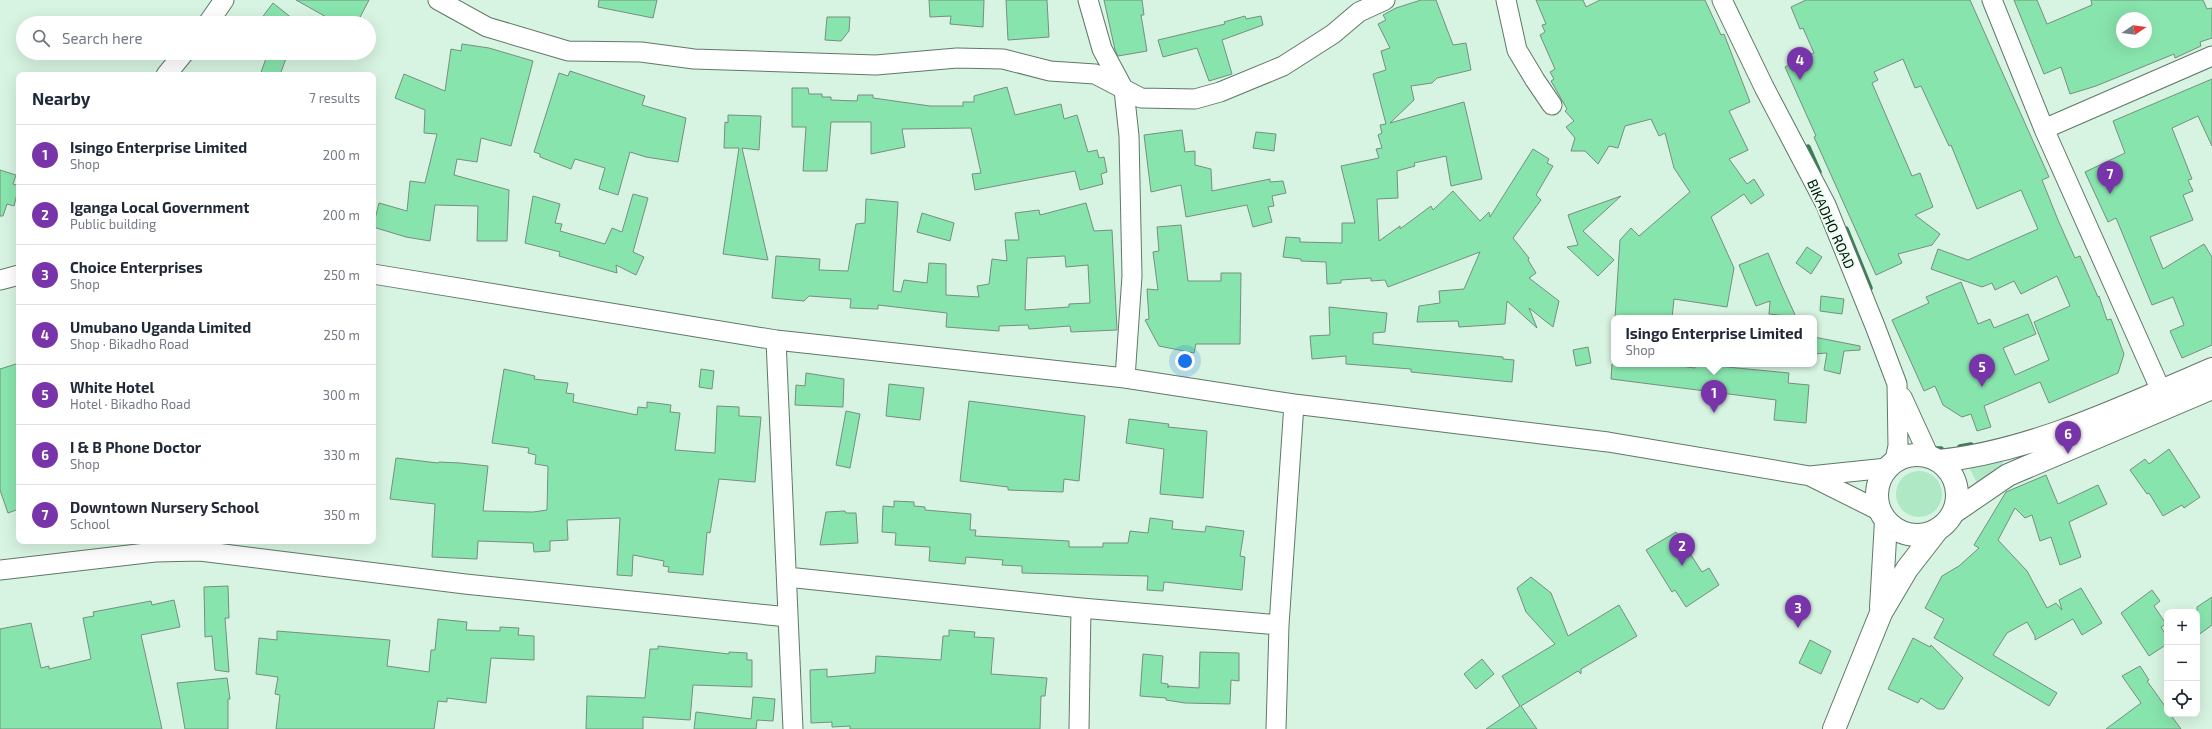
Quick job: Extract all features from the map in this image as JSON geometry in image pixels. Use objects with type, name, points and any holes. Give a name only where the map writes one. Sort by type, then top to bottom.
[{"type":"main road","points":[[1954,512],[2008,475],[2165,399],[2212,369]]},
{"type":"main road","points":[[1934,458],[1948,469],[1957,490],[1957,501],[1954,512],[1947,522],[1928,534],[1916,536],[1894,529],[1883,516],[1877,500],[1877,488],[1880,477],[1891,464],[1906,456],[1917,454],[1934,458],[1974,456],[2043,438],[2165,399],[2212,388]]},
{"type":"main road","points":[[1881,613],[1883,516]]},
{"type":"main road","points":[[1834,729],[1881,613],[1907,569],[1938,529]]},
{"type":"street","points":[[213,16],[224,0]]},
{"type":"street","points":[[438,0],[487,27],[568,51],[641,52],[694,60],[876,65],[957,58],[1003,59],[1050,71],[1095,74],[1142,98],[1195,100],[1220,92],[1283,66],[1333,34],[1359,12],[1385,0]]},
{"type":"street","points":[[1088,0],[1102,49],[1124,90],[1129,136],[1132,276],[1125,378]]},
{"type":"street","points":[[1506,0],[1517,50],[1552,105]]},
{"type":"street","points":[[1992,0],[2044,129],[2165,399]]},
{"type":"street","name":"BIKADHO ROAD","points":[[1727,2],[1764,87],[1826,205],[1897,384],[1898,446],[1891,464]]},
{"type":"street","points":[[2044,129],[2212,56]]},
{"type":"street","points":[[168,72],[178,60]]},
{"type":"street","points":[[376,274],[776,340],[1125,378],[1294,404],[1608,442],[1810,476],[1891,464]]},
{"type":"street","points":[[0,280],[16,276]]},
{"type":"street","points":[[776,340],[793,729]]},
{"type":"street","points":[[1897,384],[1920,439],[1934,458]]},
{"type":"street","points":[[1276,729],[1279,625],[1294,404]]},
{"type":"street","points":[[1810,476],[1883,516]]},
{"type":"street","points":[[0,570],[156,552],[200,551],[465,584],[788,617]]},
{"type":"street","points":[[787,577],[1081,608],[1279,625]]},
{"type":"street","points":[[1079,729],[1081,608]]},
{"type":"green space","points":[[2002,461],[2003,466],[1977,483],[1970,469],[1970,465]]},
{"type":"green space","points":[[1919,471],[1932,475],[1938,481],[1942,494],[1938,507],[1932,513],[1919,517],[1906,513],[1900,507],[1896,494],[1900,481],[1906,475]]},
{"type":"building","points":[[296,0],[369,0],[361,16],[325,16]]},
{"type":"building","points":[[599,0],[657,0],[653,18],[598,7]]},
{"type":"building","points":[[929,0],[984,0],[983,27],[950,24],[951,16],[930,17]]},
{"type":"building","points":[[1006,0],[1047,0],[1049,37],[1008,40]]},
{"type":"building","points":[[1104,0],[1142,0],[1144,15],[1141,15],[1147,51],[1118,56],[1115,50]]},
{"type":"building","points":[[1421,0],[1436,0],[1453,45],[1466,43],[1471,70],[1437,78],[1432,83],[1411,86],[1414,100],[1390,123],[1464,102],[1482,179],[1451,186],[1446,156],[1414,163],[1415,166],[1397,171],[1398,198],[1377,199],[1379,241],[1400,226],[1400,229],[1431,206],[1433,210],[1453,191],[1480,221],[1489,212],[1490,217],[1533,149],[1549,159],[1547,163],[1553,166],[1536,195],[1541,200],[1513,238],[1529,258],[1528,260],[1536,273],[1529,278],[1559,301],[1553,327],[1529,308],[1537,328],[1507,301],[1505,324],[1459,327],[1458,321],[1417,322],[1419,306],[1440,303],[1439,291],[1464,289],[1480,252],[1388,287],[1385,280],[1371,281],[1371,278],[1341,280],[1341,283],[1327,284],[1326,262],[1301,261],[1301,259],[1283,257],[1286,237],[1300,238],[1300,242],[1342,243],[1342,223],[1355,223],[1341,166],[1379,158],[1376,149],[1382,148],[1378,135],[1382,133],[1380,125],[1386,124],[1373,74],[1386,70],[1381,51],[1390,48],[1378,24],[1386,20],[1383,15],[1396,8]]},
{"type":"building","points":[[1536,0],[1583,0],[1586,7],[1600,0],[1705,0],[1721,35],[1724,34],[1750,102],[1729,111],[1748,150],[1729,159],[1747,184],[1754,179],[1764,195],[1751,204],[1744,194],[1711,217],[1734,268],[1727,307],[1674,299],[1672,315],[1615,315],[1620,240],[1631,228],[1639,236],[1690,192],[1674,168],[1665,133],[1659,136],[1651,119],[1625,126],[1618,148],[1609,146],[1598,164],[1585,151],[1571,151],[1575,138],[1566,127],[1574,121],[1565,111],[1567,109],[1551,81],[1554,79],[1550,72],[1555,69],[1540,35],[1545,32],[1542,25],[1546,24]]},
{"type":"building","points":[[1806,0],[1970,0],[2049,177],[2042,180],[2058,220],[2075,258],[2080,256],[2098,297],[2099,296],[2107,320],[2111,319],[2124,354],[2118,373],[2049,403],[2040,382],[1984,406],[1991,427],[1977,431],[1971,414],[1962,417],[1943,405],[1935,386],[1924,391],[1892,320],[1929,303],[1926,297],[1961,282],[1978,324],[1990,319],[1994,328],[2028,314],[2036,334],[2003,348],[2015,375],[2049,360],[2034,322],[2070,306],[2057,276],[2021,294],[2014,281],[1995,290],[1992,283],[1982,287],[1931,269],[1938,249],[1968,260],[2038,229],[2021,190],[1977,209],[1951,145],[1949,146],[1921,86],[1915,88],[1903,59],[1874,72],[1878,80],[1872,83],[1912,176],[1920,173],[1933,207],[1915,215],[1940,234],[1932,245],[1898,254],[1902,263],[1876,275],[1814,137],[1816,136],[1785,67],[1814,53],[1803,28],[1800,29],[1791,7]]},
{"type":"building","points":[[2014,0],[2037,0],[2047,24],[2092,5],[2091,0],[2203,0],[2207,9],[2212,8],[2212,38],[2200,42],[2201,46],[2175,58],[2174,54],[2096,86],[2070,94],[2061,67],[2044,74]]},
{"type":"building","points":[[273,3],[289,16],[263,16]]},
{"type":"building","points":[[1245,16],[1246,19],[1261,16],[1263,25],[1222,40],[1232,74],[1209,81],[1197,48],[1163,57],[1158,40],[1225,24],[1224,22]]},
{"type":"building","points":[[827,17],[850,17],[849,31],[841,41],[825,40]]},
{"type":"building","points":[[462,44],[489,48],[533,61],[511,146],[481,138],[477,162],[457,159],[454,175],[509,190],[507,241],[477,241],[478,206],[435,205],[430,241],[406,237],[376,228],[376,215],[379,203],[407,211],[410,181],[425,183],[437,134],[424,133],[425,110],[395,98],[404,74],[445,91],[451,49],[461,51]]},
{"type":"building","points":[[265,60],[285,60],[281,72],[261,72]]},
{"type":"building","points":[[570,71],[645,96],[642,105],[686,118],[678,162],[646,157],[630,152],[618,195],[599,189],[605,168],[575,159],[571,169],[540,157],[540,154],[534,152],[559,73],[568,76]]},
{"type":"building","points":[[2212,79],[2212,146],[2198,116],[2172,128],[2192,179],[2188,180],[2193,191],[2183,195],[2193,220],[2150,237],[2163,269],[2204,244],[2212,257],[2212,345],[2182,358],[2170,331],[2184,325],[2173,297],[2152,305],[2116,218],[2108,222],[2085,172],[2125,153],[2113,121]]},
{"type":"building","points":[[1007,87],[1015,115],[1061,104],[1064,119],[1077,115],[1088,152],[1097,150],[1099,158],[1104,157],[1107,172],[1101,174],[1103,184],[1080,190],[1075,171],[975,190],[972,174],[981,173],[971,128],[902,129],[905,147],[871,154],[871,122],[831,122],[827,171],[803,171],[806,127],[792,127],[792,88],[808,88],[809,94],[822,94],[822,97],[831,97],[831,100],[857,101],[858,95],[873,95],[873,98],[930,106],[963,106],[963,102],[974,102],[974,96]]},
{"type":"building","points":[[728,115],[761,116],[759,150],[742,148],[768,260],[723,254],[739,148],[724,148],[725,122],[728,123]]},
{"type":"building","points":[[1182,130],[1185,152],[1195,151],[1195,165],[1211,169],[1212,191],[1270,179],[1270,182],[1283,181],[1286,193],[1272,196],[1274,206],[1268,207],[1272,222],[1253,227],[1247,205],[1186,217],[1181,185],[1151,192],[1144,135]]},
{"type":"building","points":[[1256,132],[1276,134],[1274,151],[1253,148]]},
{"type":"building","points":[[0,170],[16,175],[13,184],[16,185],[16,198],[14,206],[7,204],[3,216],[0,216]]},
{"type":"building","points":[[633,194],[648,198],[633,252],[644,257],[636,275],[616,265],[617,273],[559,256],[560,252],[525,243],[533,196],[560,204],[555,223],[562,224],[560,231],[605,244],[612,228],[622,232]]},
{"type":"building","points":[[1621,196],[1583,231],[1614,260],[1598,276],[1567,247],[1578,245],[1568,215]]},
{"type":"building","points":[[866,199],[898,202],[893,291],[901,292],[904,280],[927,283],[929,263],[946,264],[946,295],[979,297],[977,286],[989,284],[992,259],[1007,261],[1005,240],[1019,240],[1015,213],[1039,210],[1040,215],[1086,203],[1094,231],[1112,230],[1117,330],[1071,332],[1070,326],[1029,329],[1028,325],[999,326],[999,331],[946,327],[947,313],[878,305],[878,309],[850,308],[851,299],[809,296],[804,301],[772,298],[776,256],[820,259],[819,270],[848,271],[856,224],[865,223]],"holes":[[[1065,256],[1066,267],[1088,265],[1090,303],[1069,304],[1069,307],[1025,310],[1027,258]]]},
{"type":"building","points":[[922,213],[954,223],[950,241],[917,232]]},
{"type":"building","points":[[1181,225],[1188,281],[1221,281],[1221,273],[1241,273],[1240,344],[1196,344],[1194,353],[1159,346],[1145,320],[1149,319],[1147,289],[1158,290],[1153,252],[1159,251],[1157,227]]},
{"type":"building","points":[[1807,247],[1822,257],[1811,274],[1796,263]]},
{"type":"building","points":[[1768,253],[1795,315],[1769,314],[1770,301],[1756,306],[1739,265]]},
{"type":"building","points":[[1821,296],[1844,299],[1842,314],[1820,311]]},
{"type":"building","points":[[1329,307],[1387,313],[1385,332],[1373,333],[1373,344],[1503,357],[1503,359],[1514,360],[1512,382],[1411,372],[1411,369],[1346,364],[1346,356],[1312,359],[1310,336],[1330,335]]},
{"type":"building","points":[[1817,338],[1860,346],[1860,350],[1844,351],[1840,374],[1824,370],[1827,353],[1817,354]]},
{"type":"building","points":[[1588,347],[1591,363],[1576,366],[1573,350]]},
{"type":"building","points":[[16,364],[16,510],[8,513],[0,490],[0,369]]},
{"type":"building","points":[[1612,367],[1727,367],[1789,373],[1788,383],[1809,385],[1806,423],[1774,420],[1776,400],[1611,379]]},
{"type":"building","points":[[504,369],[535,376],[534,379],[568,383],[566,393],[574,394],[573,402],[637,415],[638,407],[647,408],[647,402],[671,405],[670,412],[680,413],[675,450],[715,453],[717,406],[739,407],[739,416],[761,417],[755,482],[719,479],[710,533],[707,532],[703,575],[668,572],[669,567],[663,566],[664,561],[633,555],[632,576],[617,575],[620,518],[567,520],[568,540],[550,541],[550,551],[534,552],[533,543],[478,541],[477,559],[432,557],[435,504],[390,499],[396,458],[438,463],[460,463],[488,466],[483,511],[533,512],[547,510],[548,466],[535,464],[536,455],[528,453],[529,448],[492,443]]},
{"type":"building","points":[[701,369],[714,371],[712,389],[699,387]]},
{"type":"building","points":[[806,373],[844,379],[843,407],[795,405],[796,385],[805,386]]},
{"type":"building","points":[[889,384],[924,388],[920,420],[886,416]]},
{"type":"building","points":[[969,401],[1085,416],[1079,481],[1064,479],[1063,492],[1008,490],[1008,487],[960,481]]},
{"type":"building","points":[[846,411],[860,414],[850,468],[836,465]]},
{"type":"building","points":[[1129,419],[1169,424],[1168,427],[1207,431],[1203,498],[1160,494],[1164,449],[1126,443]]},
{"type":"building","points":[[2169,449],[2200,497],[2184,508],[2182,505],[2163,516],[2149,493],[2147,494],[2130,470],[2145,459],[2149,464]]},
{"type":"building","points":[[2046,475],[2058,504],[2098,485],[2107,504],[2069,522],[2081,557],[2060,565],[2051,537],[2040,541],[2032,515],[2025,518],[2015,508],[1998,540],[2027,571],[2047,608],[2056,603],[2062,610],[2059,600],[2081,588],[2102,623],[2082,635],[2073,619],[2035,640],[2035,636],[2027,622],[2007,633],[1993,655],[2057,693],[2049,706],[1934,638],[1944,619],[1925,608],[1942,576],[1959,566],[1979,548],[1974,545],[2006,492]]},
{"type":"building","points":[[894,501],[914,502],[914,506],[925,507],[925,510],[971,514],[970,530],[976,530],[975,536],[1069,541],[1069,547],[1103,547],[1103,543],[1128,543],[1130,531],[1148,533],[1150,518],[1173,521],[1172,529],[1205,532],[1206,526],[1244,531],[1240,556],[1245,557],[1242,590],[1164,582],[1163,591],[1147,590],[1148,576],[1022,573],[1022,566],[1002,565],[1003,560],[966,557],[965,564],[929,561],[930,547],[895,545],[896,533],[882,532],[883,506],[894,507]]},
{"type":"building","points":[[845,511],[846,513],[856,513],[858,543],[820,545],[826,512]]},
{"type":"building","points":[[1676,532],[1702,572],[1709,568],[1719,585],[1686,607],[1675,590],[1672,592],[1646,550]]},
{"type":"building","points":[[1531,577],[1551,593],[1568,636],[1619,605],[1637,636],[1581,669],[1581,674],[1578,671],[1521,706],[1537,729],[1486,729],[1520,706],[1502,676],[1555,644],[1526,612],[1517,588]]},
{"type":"building","points":[[228,586],[229,618],[225,618],[229,672],[215,670],[212,636],[205,637],[204,587]]},
{"type":"building","points":[[2152,590],[2160,601],[2154,606],[2164,621],[2164,625],[2161,627],[2164,632],[2164,646],[2149,656],[2121,613]]},
{"type":"building","points":[[2212,597],[2212,625],[2200,634],[2200,609],[2197,609],[2197,607]]},
{"type":"building","points":[[174,600],[180,627],[141,635],[162,729],[0,729],[0,629],[31,623],[41,668],[49,666],[49,669],[91,659],[83,618],[94,616],[93,612],[151,601],[152,605]]},
{"type":"building","points":[[438,619],[467,622],[466,630],[500,631],[500,627],[519,628],[518,635],[534,636],[534,660],[491,658],[486,703],[447,698],[447,702],[438,701],[434,729],[276,729],[280,695],[275,694],[278,677],[256,674],[259,638],[277,640],[277,631],[390,640],[387,666],[429,672],[431,650],[435,650]]},
{"type":"building","points":[[949,630],[975,632],[974,637],[994,638],[991,674],[1047,678],[1045,696],[1041,696],[1040,729],[850,729],[850,726],[832,727],[832,722],[811,723],[810,670],[827,669],[827,677],[875,673],[876,656],[941,660],[943,636],[949,636]]},
{"type":"building","points":[[1913,638],[1930,647],[1931,645],[1963,678],[1944,709],[1938,709],[1921,698],[1918,703],[1888,689]]},
{"type":"building","points":[[1810,640],[1831,651],[1821,674],[1799,663]]},
{"type":"building","points":[[658,646],[729,654],[729,652],[747,653],[747,660],[752,660],[752,687],[693,685],[690,720],[643,717],[643,729],[586,729],[587,696],[645,698],[650,649],[658,649]]},
{"type":"building","points":[[1200,652],[1239,653],[1239,681],[1231,680],[1230,704],[1185,703],[1166,700],[1166,698],[1140,696],[1143,654],[1163,656],[1161,683],[1168,684],[1168,686],[1199,688]]},
{"type":"building","points":[[1482,659],[1494,674],[1476,689],[1464,674]]},
{"type":"building","points":[[2140,666],[2149,680],[2147,681],[2164,705],[2164,717],[2172,717],[2181,729],[2106,729],[2141,703],[2122,676]]},
{"type":"building","points":[[227,678],[230,699],[228,699],[228,729],[185,729],[177,683]]},
{"type":"building","points":[[753,697],[775,699],[773,721],[757,720],[756,729],[694,729],[696,712],[751,719]]},
{"type":"waterway","points":[[1808,147],[1819,172]]},
{"type":"waterway","points":[[1846,229],[1870,288]]},
{"type":"waterway","points":[[1960,447],[1971,445]]},
{"type":"waterway","points":[[1929,449],[1941,449]]},
{"type":"place","name":"Umubano Uganda Limited","points":[[1800,80]]},
{"type":"place","name":"Downtown Nursery School","points":[[2110,194]]},
{"type":"place","name":"White Hotel","points":[[1982,387]]},
{"type":"place","name":"Isingo Enterprise Limited","points":[[1714,413]]},
{"type":"place","name":"I & B Phone Doctor","points":[[2068,454]]},
{"type":"place","name":"Iganga Local Government","points":[[1682,566]]},
{"type":"place","name":"Choice Enterprises","points":[[1798,628]]}]
